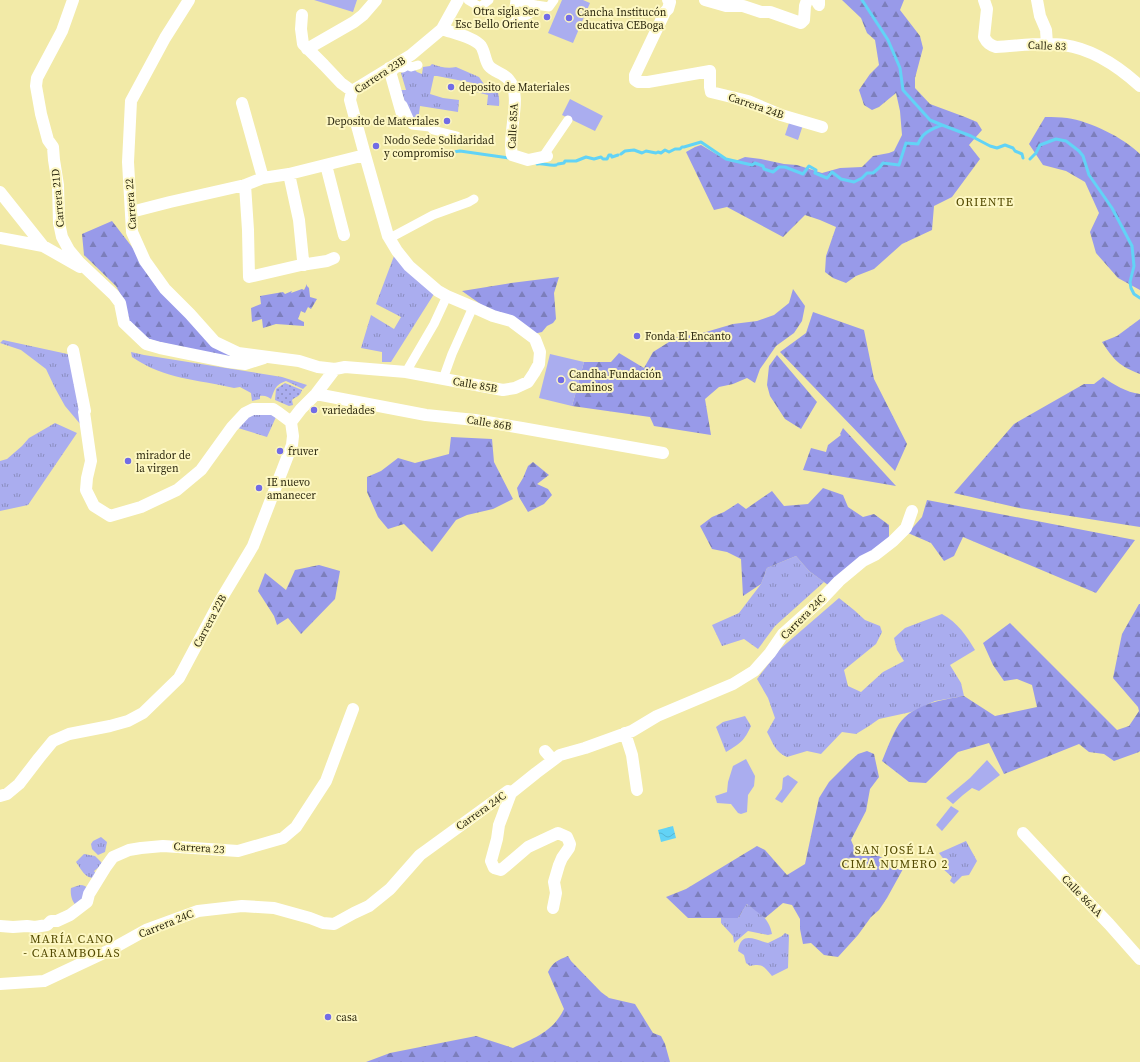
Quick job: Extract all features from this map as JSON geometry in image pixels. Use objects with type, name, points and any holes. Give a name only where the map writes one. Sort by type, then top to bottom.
[{"type":"street","name":"Carrera 21D","points":[[73,0],[62,31],[37,78],[36,86],[48,140],[53,147],[58,185],[59,223],[62,237],[69,250],[79,262],[114,295],[120,303],[124,323],[146,344],[229,362],[245,364],[260,358],[270,357]]},
{"type":"street","name":"Carrera 22","points":[[189,0],[165,38],[131,101],[128,162],[132,232],[145,261],[165,288],[216,342],[238,353],[299,361],[318,367],[335,368]]},
{"type":"street","points":[[307,49],[354,22],[363,15],[376,0]]},
{"type":"street","points":[[489,0],[480,7],[459,0],[458,7],[447,28],[484,39],[486,52],[491,65],[515,82],[517,87],[516,120],[512,143],[514,152],[520,156],[538,158],[542,151],[545,156],[568,120]]},
{"type":"street","name":"Carrera 23B","points":[[389,237],[350,100],[352,91],[411,55],[442,29],[459,0]]},
{"type":"street","points":[[536,5],[536,9],[529,15],[512,22],[515,0],[549,8],[554,0]]},
{"type":"street","points":[[705,0],[726,6],[743,6],[761,12],[770,12],[800,23],[804,20],[804,6],[807,0]]},
{"type":"street","points":[[816,0],[819,5],[819,0]]},
{"type":"street","name":"Calle 83","points":[[984,0],[987,9],[984,38],[986,42],[996,47],[1047,44],[1064,45],[1081,49],[1110,62],[1140,86]]},
{"type":"street","points":[[1037,0],[1040,16],[1046,30],[1047,44]]},
{"type":"street","name":"Carrera 24B","points":[[669,1],[668,9],[665,12],[634,75],[635,80],[638,82],[648,82],[710,71],[711,92],[748,101],[781,115],[822,127]]},
{"type":"street","points":[[302,15],[301,29],[303,44],[341,83],[352,91]]},
{"type":"street","name":"Calle 85A","points":[[442,29],[476,42],[481,47],[488,65],[493,70],[510,80],[514,88],[515,104],[511,133],[512,155],[528,160],[545,156]]},
{"type":"street","points":[[418,66],[411,67],[408,65],[403,68],[400,67],[395,69],[392,72],[404,109],[412,125],[430,127],[433,130],[457,136]]},
{"type":"street","points":[[389,68],[402,114]]},
{"type":"street","points":[[242,103],[263,178]]},
{"type":"street","points":[[131,212],[245,185],[263,178],[289,174],[365,155]]},
{"type":"street","points":[[326,165],[344,235]]},
{"type":"street","points":[[289,174],[299,220],[304,265]]},
{"type":"street","points":[[245,185],[249,277],[327,261],[334,258]]},
{"type":"street","points":[[0,192],[43,246]]},
{"type":"street","points":[[389,237],[433,215],[474,199]]},
{"type":"street","name":"Calle 85B","points":[[335,368],[352,367],[406,372],[503,390],[515,388],[528,382],[539,364],[540,352],[535,339],[511,321],[493,316],[438,291],[408,266],[389,237]]},
{"type":"street","points":[[0,238],[43,246],[90,272]]},
{"type":"street","points":[[406,372],[434,324],[447,296]]},
{"type":"street","points":[[443,379],[473,306]]},
{"type":"street","points":[[73,350],[85,411],[91,461],[86,490],[94,506],[110,516],[141,507],[178,490],[201,470],[232,427],[245,413],[253,409],[273,409],[291,422],[317,392],[335,368]]},
{"type":"street","name":"Calle 86B","points":[[317,392],[426,415],[475,420],[663,453]]},
{"type":"street","name":"Carrera 22B","points":[[0,796],[7,794],[19,784],[53,741],[69,734],[110,726],[138,716],[179,678],[220,601],[253,546],[292,445],[293,436],[291,422]]},
{"type":"street","name":"Carrera 24C","points":[[0,984],[44,981],[110,950],[146,930],[198,911],[242,906],[274,908],[310,918],[323,924],[334,924],[369,906],[390,889],[420,855],[508,791],[511,793],[560,755],[625,734],[657,716],[733,684],[754,671],[770,653],[783,634],[839,581],[863,561],[875,555],[906,528],[912,510]]},
{"type":"street","name":"Carrera 23","points":[[0,926],[35,927],[47,925],[51,921],[57,921],[70,915],[87,902],[89,894],[113,857],[129,850],[163,846],[238,851],[282,838],[296,827],[326,781],[353,709]]},
{"type":"street","points":[[625,734],[632,755],[637,790]]},
{"type":"street","points":[[545,751],[553,760]]},
{"type":"street","points":[[511,793],[499,825],[491,861],[494,868],[501,870],[528,847],[558,833],[567,837],[570,844],[559,865],[554,882],[556,893],[552,908]]},
{"type":"street","name":"Calle 86AA","points":[[1023,833],[1140,959]]},
{"type":"green space","points":[[314,0],[357,0],[353,12]]},
{"type":"green space","name":"Cancha Institucón educativa CEBoga","points":[[562,0],[583,0],[590,3],[573,43],[548,33]]},
{"type":"green space","points":[[842,0],[904,0],[900,10],[920,36],[923,48],[915,78],[915,88],[930,104],[977,122],[982,130],[969,145],[980,159],[952,197],[934,206],[932,230],[902,244],[874,269],[856,276],[846,283],[833,278],[825,272],[826,256],[836,227],[805,215],[783,237],[727,207],[714,210],[686,152],[701,145],[733,162],[745,157],[797,165],[822,173],[840,168],[862,167],[873,156],[894,151],[902,135],[900,111],[896,93],[879,107],[872,110],[864,105],[859,90],[870,74],[879,65],[875,40],[867,33],[861,18]]},
{"type":"green space","points":[[432,64],[450,68],[456,67],[479,77],[486,87],[490,87],[494,82],[497,88],[499,106],[487,105],[488,95],[472,91],[473,83],[434,76],[430,94],[443,98],[459,100],[458,112],[420,106],[418,121],[413,123],[401,90],[406,90],[401,73],[407,69],[414,69],[422,74],[423,67],[430,66]]},
{"type":"green space","points":[[570,99],[603,116],[595,131],[562,115]]},
{"type":"green space","points":[[1045,117],[1067,118],[1096,126],[1116,136],[1140,154],[1140,290],[1118,278],[1096,253],[1090,232],[1099,213],[1085,182],[1066,171],[1043,165],[1029,144]]},
{"type":"green space","points":[[790,120],[803,125],[798,140],[785,135]]},
{"type":"green space","points":[[112,221],[142,260],[238,359],[196,351],[152,340],[142,336],[129,324],[124,301],[116,286],[84,255],[82,234]]},
{"type":"green space","points":[[394,256],[434,294],[391,362],[382,362],[382,352],[361,348],[371,315],[394,329],[401,317],[376,304]]},
{"type":"green space","points":[[559,277],[554,293],[556,319],[542,332],[529,335],[462,291],[511,283]]},
{"type":"green space","points":[[307,284],[310,297],[317,299],[311,309],[308,307],[305,313],[301,311],[298,319],[304,322],[304,326],[276,324],[263,328],[262,319],[252,322],[251,308],[261,304],[260,296],[283,292],[285,294],[292,291],[291,293],[302,289],[304,290]]},
{"type":"green space","points":[[793,289],[805,306],[802,321],[794,333],[776,346],[760,369],[755,383],[747,378],[733,384],[719,387],[705,399],[711,435],[654,426],[650,417],[572,406],[584,362],[611,362],[619,353],[644,368],[653,352],[677,337],[699,334],[733,324],[757,321],[774,315],[789,303]]},
{"type":"green space","points":[[813,312],[864,330],[874,379],[907,444],[895,471],[780,352],[806,333]]},
{"type":"green space","points":[[1140,319],[1140,374],[1118,362],[1102,342],[1117,336]]},
{"type":"green space","points":[[3,340],[72,355],[81,425],[65,406],[46,369],[21,350],[0,343]]},
{"type":"green space","points":[[131,352],[282,377],[307,385],[303,389],[286,381],[277,386],[271,399],[266,396],[260,396],[260,399],[252,401],[251,393],[240,387],[234,388],[169,375],[145,365],[132,357]]},
{"type":"green space","name":"Candha Fundación Caminos","points":[[550,354],[584,362],[572,406],[539,398]]},
{"type":"green space","points":[[777,355],[817,402],[801,429],[785,419],[770,396],[767,385],[769,366]]},
{"type":"green space","points":[[1103,377],[1120,388],[1140,394],[1140,527],[1019,508],[954,493],[1014,424],[1084,384],[1094,384]]},
{"type":"green space","points":[[285,383],[302,390],[299,395],[292,400],[293,405],[289,406],[275,400],[276,389]]},
{"type":"green space","points":[[260,410],[276,417],[267,437],[238,428],[240,422]]},
{"type":"green space","points":[[55,423],[77,433],[28,505],[0,511],[0,461],[7,459],[29,438]]},
{"type":"green space","points":[[843,428],[896,486],[803,470],[811,448],[826,452],[828,445],[841,435],[840,434]]},
{"type":"green space","points":[[451,437],[492,439],[494,462],[513,499],[493,509],[467,515],[456,520],[432,552],[404,524],[388,529],[378,517],[367,492],[367,477],[381,471],[398,458],[415,463],[449,454]]},
{"type":"green space","points":[[533,462],[549,475],[537,484],[548,489],[552,495],[544,504],[528,512],[519,497],[517,488],[528,466]]},
{"type":"green space","points":[[823,488],[843,495],[848,507],[863,517],[874,514],[889,525],[889,538],[828,585],[809,571],[796,556],[767,568],[761,584],[743,596],[741,559],[727,552],[712,549],[700,526],[712,517],[724,512],[738,503],[746,509],[772,491],[784,506],[808,504]]},
{"type":"green space","points":[[927,500],[1135,540],[1096,593],[963,537],[954,556],[944,561],[931,543],[908,533],[922,517]]},
{"type":"green space","points":[[796,556],[809,571],[824,582],[775,626],[758,649],[744,639],[722,646],[712,625],[739,613],[761,584],[767,568]]},
{"type":"green space","points":[[319,565],[340,571],[335,599],[301,634],[288,618],[277,625],[274,616],[258,591],[265,573],[286,590],[295,570]]},
{"type":"green space","points":[[839,598],[865,620],[880,626],[882,632],[876,644],[844,670],[848,686],[861,692],[883,672],[904,661],[897,650],[894,638],[905,628],[942,614],[953,621],[975,650],[950,665],[961,683],[964,696],[935,701],[911,712],[879,719],[856,734],[842,732],[821,754],[807,751],[787,757],[777,750],[767,732],[775,718],[768,698],[757,679],[780,649]]},
{"type":"green space","points":[[1139,604],[1140,751],[1139,752],[1114,761],[1104,754],[1089,752],[1079,744],[1004,774],[989,743],[958,752],[926,783],[909,782],[882,761],[899,724],[912,712],[928,704],[964,696],[995,716],[1037,707],[1032,685],[1017,679],[1004,681],[993,665],[983,643],[1010,623],[1117,730],[1129,726],[1139,711],[1138,707],[1113,678],[1122,634]]},
{"type":"green space","points":[[745,716],[751,726],[749,731],[742,741],[726,752],[716,727],[723,722]]},
{"type":"green space","points":[[867,751],[874,754],[879,777],[870,789],[866,811],[851,840],[854,847],[863,853],[873,848],[875,854],[903,869],[879,910],[871,917],[858,935],[838,957],[824,955],[811,943],[803,944],[800,919],[792,905],[783,903],[765,918],[747,904],[738,918],[688,918],[666,897],[686,889],[757,846],[765,850],[787,875],[805,864],[819,798],[829,782],[850,761],[858,754]]},
{"type":"green space","points":[[746,759],[755,776],[754,786],[748,795],[747,812],[741,814],[738,813],[731,804],[717,803],[715,796],[727,792],[728,782],[733,766]]},
{"type":"green space","points":[[987,760],[1000,775],[979,791],[972,788],[953,804],[946,798],[970,778]]},
{"type":"green space","points":[[788,775],[798,782],[782,803],[775,799],[782,789],[783,778]]},
{"type":"green space","points":[[951,806],[959,811],[942,831],[936,825]]},
{"type":"green space","points":[[101,837],[107,842],[105,852],[98,855],[92,849],[91,844],[93,841]]},
{"type":"green space","points":[[966,841],[977,861],[969,875],[962,876],[954,884],[950,881],[952,877],[942,868],[945,861],[939,853]]},
{"type":"green space","points":[[84,854],[95,856],[103,864],[94,871],[96,874],[95,878],[88,877],[76,862]]},
{"type":"green space","points":[[80,885],[85,886],[88,889],[87,893],[76,905],[73,902],[71,888]]},
{"type":"green space","points":[[747,904],[760,913],[766,920],[771,928],[772,934],[768,935],[748,931],[734,943],[733,936],[721,923],[721,918],[738,918]]},
{"type":"green space","points":[[785,933],[789,935],[788,968],[772,976],[761,965],[750,966],[746,963],[744,955],[738,951],[742,940],[745,938],[768,943]]},
{"type":"green space","points":[[568,956],[601,992],[609,998],[635,1004],[653,1033],[661,1036],[670,1062],[366,1062],[390,1053],[476,1036],[513,1048],[535,1037],[549,1029],[560,1017],[564,1009],[548,972],[556,962]]},
{"type":"water","points":[[673,826],[676,838],[661,842],[658,830]]},
{"type":"waterway","points":[[862,0],[888,40],[900,68],[903,90],[930,120],[942,125]]},
{"type":"waterway","points":[[621,154],[625,151],[634,150],[642,153],[646,151],[661,153],[665,150],[669,152],[701,142],[726,159],[752,165],[755,163],[763,166],[764,169],[773,172],[779,167],[785,167],[803,174],[809,166],[816,170],[815,173],[827,178],[832,172],[841,179],[854,182],[862,178],[867,173],[873,173],[883,163],[899,165],[906,143],[918,144],[930,130],[942,125],[971,136],[990,146],[997,148],[1005,145],[1013,148],[1015,151],[1022,154],[1023,158]]},
{"type":"waterway","points":[[1030,159],[1036,153],[1040,145],[1056,139],[1066,141],[1083,156],[1089,175],[1112,208],[1132,246],[1134,266],[1130,282],[1134,294],[1140,298]]},
{"type":"waterway","points":[[404,157],[427,156],[460,151],[509,158]]},
{"type":"waterway","points":[[558,164],[564,163],[565,161],[576,161],[586,157],[594,159],[601,157],[603,159],[607,159],[609,155],[612,157],[618,155]]},
{"type":"waterway","points":[[537,164],[556,165]]},
{"type":"place","name":"Otra sigla Sec Esc Bello Oriente","points":[[547,17]]},
{"type":"place","name":"Cancha Institucón educativa CEBoga","points":[[569,18]]},
{"type":"place","name":"deposito de Materiales","points":[[451,87]]},
{"type":"place","name":"Deposito de Materiales","points":[[447,121]]},
{"type":"place","name":"Nodo Sede Solidaridad y compromiso","points":[[376,146]]},
{"type":"place","name":"Fonda El Encanto","points":[[637,336]]},
{"type":"place","name":"Candha Fundación Caminos","points":[[561,380]]},
{"type":"place","name":"variedades","points":[[314,410]]},
{"type":"place","name":"fruver","points":[[280,451]]},
{"type":"place","name":"mirador de la virgen","points":[[128,461]]},
{"type":"place","name":"IE nuevo amanecer","points":[[259,488]]},
{"type":"place","name":"casa","points":[[328,1017]]},
{"type":"district","name":"ORIENTE","points":[[985,202]]},
{"type":"district","name":"SAN JOSÉ LA CIMA NUMERO 2","points":[[895,857]]},
{"type":"district","name":"MARÍA CANO - CARAMBOLAS","points":[[72,946]]}]
